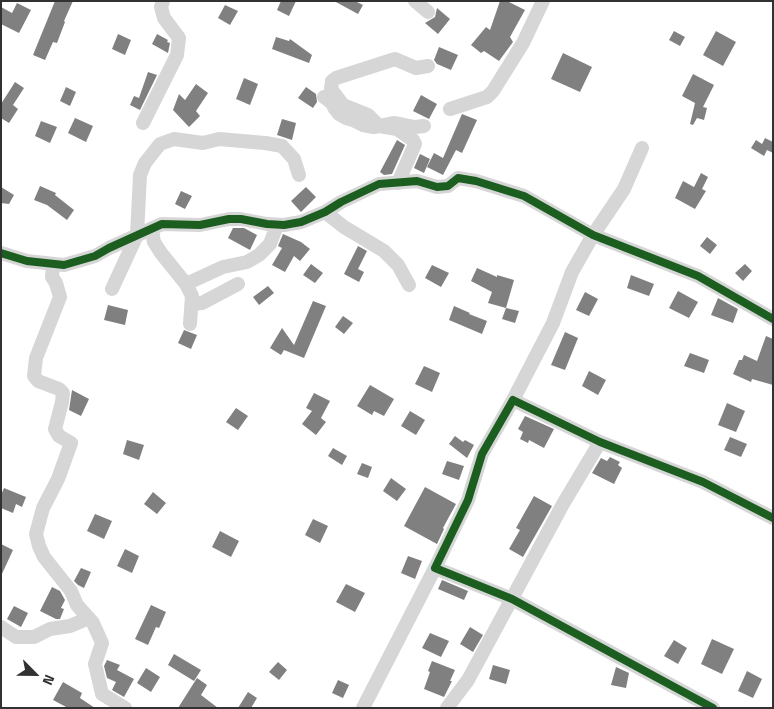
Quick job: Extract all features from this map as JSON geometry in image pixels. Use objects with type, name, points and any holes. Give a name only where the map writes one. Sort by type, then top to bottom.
[{"type":"street","points":[[143,123],[176,55],[179,38],[164,18],[161,6],[163,1]]},
{"type":"street","points":[[415,1],[428,12]]},
{"type":"street","points":[[450,110],[487,97],[493,90],[523,44],[543,1]]},
{"type":"street","points":[[398,183],[415,144],[409,135],[397,128],[379,126],[368,115],[342,105],[331,89],[332,81],[336,78],[395,59],[416,68],[428,66]]},
{"type":"street","points":[[324,97],[332,103],[339,114],[374,127],[396,123],[415,127],[424,126]]},
{"type":"street","points":[[112,289],[137,235],[140,175],[145,163],[160,144],[174,139],[203,143],[219,139],[282,146],[294,158],[299,175]]},
{"type":"street","points":[[363,708],[468,500],[482,454],[513,400],[553,323],[572,272],[593,235],[624,190],[642,148]]},
{"type":"street","points":[[1,253],[28,261],[64,265],[95,256],[162,224],[200,225],[229,219],[241,219],[284,225],[301,222],[326,212],[341,202],[378,184],[417,182],[448,186],[458,178],[476,181],[524,196],[593,235],[698,276],[773,320]]},
{"type":"street","points":[[326,212],[344,227],[384,251],[398,266],[409,285]]},
{"type":"street","points":[[186,284],[224,267],[247,262],[259,255],[270,244],[277,225]]},
{"type":"street","points":[[152,230],[154,242],[186,284],[192,296],[190,324]]},
{"type":"street","points":[[53,264],[52,277],[60,297],[36,358],[34,376],[38,381],[58,388],[63,393],[55,429],[59,436],[71,443],[58,479],[43,508],[36,534],[44,557],[71,591],[77,605],[89,618],[102,643],[95,664],[102,694],[125,708]]},
{"type":"street","points":[[192,304],[202,303],[238,284]]},
{"type":"street","points":[[513,400],[600,442],[703,482],[773,518]]},
{"type":"street","points":[[447,708],[468,680],[563,504],[600,442]]},
{"type":"street","points":[[435,568],[512,600],[713,708]]},
{"type":"street","points":[[1,627],[16,638],[34,637],[50,629],[70,626],[89,618]]},
{"type":"building","points":[[55,1],[73,1],[57,43],[53,42],[45,60],[33,55]]},
{"type":"building","points":[[281,1],[296,1],[289,16],[277,10]]},
{"type":"building","points":[[334,1],[355,1],[363,5],[358,14]]},
{"type":"building","points":[[500,1],[507,1],[525,10],[510,37],[513,42],[499,61],[484,51],[481,53],[471,45],[486,27],[490,30]]},
{"type":"building","points":[[17,3],[31,10],[19,33],[1,24],[1,7],[12,13]]},
{"type":"building","points":[[225,5],[238,11],[230,25],[218,18]]},
{"type":"building","points":[[437,8],[450,19],[438,34],[425,23],[435,17]]},
{"type":"building","points":[[674,31],[685,37],[680,46],[669,40]]},
{"type":"building","points":[[716,31],[736,42],[723,66],[703,55]]},
{"type":"building","points":[[118,34],[131,40],[125,55],[112,49]]},
{"type":"building","points":[[157,34],[170,43],[168,53],[152,44]]},
{"type":"building","points":[[276,37],[289,41],[290,39],[312,55],[309,63],[272,49]]},
{"type":"building","points":[[439,47],[458,55],[451,70],[437,64],[434,60]]},
{"type":"building","points":[[563,53],[592,67],[580,92],[551,79]]},
{"type":"building","points":[[148,72],[157,75],[140,110],[130,105],[134,96],[139,98]]},
{"type":"building","points":[[693,74],[714,85],[703,107],[707,108],[704,120],[697,118],[693,125],[690,124],[695,103],[682,96]]},
{"type":"building","points":[[244,78],[258,84],[250,105],[236,99]]},
{"type":"building","points":[[15,82],[24,88],[13,105],[18,109],[9,123],[1,118],[1,104]]},
{"type":"building","points":[[196,84],[208,93],[196,111],[200,116],[189,127],[173,110],[179,94],[185,100]]},
{"type":"building","points":[[66,87],[76,92],[70,106],[60,101]]},
{"type":"building","points":[[306,87],[316,94],[317,102],[313,108],[298,98]]},
{"type":"building","points":[[421,95],[437,104],[429,119],[413,111]]},
{"type":"building","points":[[462,114],[477,120],[462,153],[456,150],[443,175],[427,167],[434,153],[443,158]]},
{"type":"building","points":[[75,118],[93,126],[86,142],[68,133]]},
{"type":"building","points":[[282,119],[296,123],[292,140],[277,135]]},
{"type":"building","points":[[41,121],[57,127],[50,143],[35,136]]},
{"type":"building","points":[[765,138],[773,142],[773,153],[767,150],[764,156],[751,148],[756,140],[762,144]]},
{"type":"building","points":[[397,140],[405,145],[392,174],[384,175],[380,172]]},
{"type":"building","points":[[420,154],[430,159],[424,173],[414,168]]},
{"type":"building","points":[[701,173],[708,177],[702,189],[706,191],[695,209],[675,198],[683,181],[694,187]]},
{"type":"building","points":[[40,186],[56,193],[55,195],[74,210],[67,220],[47,205],[34,200]]},
{"type":"building","points":[[1,187],[14,195],[9,204],[1,203]]},
{"type":"building","points":[[306,187],[316,197],[301,212],[291,201]]},
{"type":"building","points":[[181,191],[192,196],[185,209],[175,204]]},
{"type":"building","points":[[233,228],[244,228],[257,235],[250,250],[228,238]]},
{"type":"building","points":[[283,234],[301,242],[310,249],[300,261],[294,256],[285,272],[272,265],[282,248],[278,246]]},
{"type":"building","points":[[707,237],[717,245],[710,254],[700,246]]},
{"type":"building","points":[[358,246],[367,251],[358,269],[364,272],[359,282],[344,274]]},
{"type":"building","points":[[311,264],[323,273],[315,283],[303,275]]},
{"type":"building","points":[[745,264],[752,271],[743,281],[735,273]]},
{"type":"building","points":[[432,265],[449,273],[441,287],[425,278]]},
{"type":"building","points":[[477,268],[497,277],[497,275],[514,280],[506,308],[488,303],[492,292],[471,281]]},
{"type":"building","points":[[631,275],[654,284],[649,296],[627,288]]},
{"type":"building","points":[[268,286],[274,293],[259,305],[253,297]]},
{"type":"building","points":[[678,291],[698,302],[689,318],[669,308]]},
{"type":"building","points":[[585,292],[598,299],[589,316],[576,310]]},
{"type":"building","points":[[718,298],[738,309],[733,323],[711,315]]},
{"type":"building","points":[[313,301],[326,306],[304,358],[284,350],[281,355],[270,348],[282,328],[294,345]]},
{"type":"building","points":[[108,305],[128,310],[125,325],[104,320]]},
{"type":"building","points":[[454,306],[487,321],[482,334],[449,320]]},
{"type":"building","points":[[506,308],[519,311],[515,323],[502,319]]},
{"type":"building","points":[[343,316],[353,323],[344,334],[335,327]]},
{"type":"building","points":[[184,330],[197,335],[191,349],[178,343]]},
{"type":"building","points":[[565,332],[578,338],[565,370],[551,365]]},
{"type":"building","points":[[766,336],[773,339],[773,385],[752,379],[751,382],[733,374],[739,360],[742,360],[744,355],[757,361]]},
{"type":"building","points":[[690,353],[709,360],[704,373],[684,366]]},
{"type":"building","points":[[424,366],[440,373],[432,392],[415,384]]},
{"type":"building","points":[[589,371],[606,380],[598,395],[582,386]]},
{"type":"building","points":[[370,385],[394,399],[384,416],[374,411],[372,415],[357,406]]},
{"type":"building","points":[[72,390],[89,399],[81,416],[69,410]]},
{"type":"building","points":[[314,393],[330,401],[321,418],[326,422],[316,435],[302,424],[312,411],[306,408]]},
{"type":"building","points":[[727,403],[745,411],[736,432],[718,425]]},
{"type":"building","points":[[236,408],[248,416],[238,430],[226,422]]},
{"type":"building","points":[[410,411],[425,420],[416,435],[401,426]]},
{"type":"building","points":[[525,416],[554,429],[544,448],[529,440],[528,443],[520,439],[523,432],[518,429]]},
{"type":"building","points":[[455,436],[463,442],[465,440],[474,445],[467,458],[449,444]]},
{"type":"building","points":[[730,437],[747,444],[741,457],[724,450]]},
{"type":"building","points":[[127,440],[144,445],[139,460],[123,454]]},
{"type":"building","points":[[333,448],[347,456],[342,465],[328,456]]},
{"type":"building","points":[[610,457],[620,462],[618,465],[622,468],[614,484],[592,473],[601,458],[607,461]]},
{"type":"building","points":[[447,461],[464,466],[459,480],[442,474]]},
{"type":"building","points":[[362,463],[372,467],[368,478],[357,474]]},
{"type":"building","points":[[391,478],[406,489],[397,501],[383,491]]},
{"type":"building","points":[[425,487],[456,504],[437,544],[404,526]]},
{"type":"building","points":[[4,488],[26,497],[22,507],[16,504],[13,513],[1,508],[1,495]]},
{"type":"building","points":[[153,492],[166,503],[157,514],[144,504]]},
{"type":"building","points":[[534,496],[552,506],[523,557],[509,549],[520,530],[516,528]]},
{"type":"building","points":[[95,514],[112,521],[104,539],[87,531]]},
{"type":"building","points":[[313,519],[328,526],[320,543],[305,535]]},
{"type":"building","points":[[220,531],[239,541],[231,557],[212,547]]},
{"type":"building","points":[[1,544],[13,550],[1,576]]},
{"type":"building","points":[[125,549],[139,556],[132,573],[117,566]]},
{"type":"building","points":[[408,556],[422,561],[415,579],[401,573]]},
{"type":"building","points":[[81,568],[91,572],[84,588],[74,581]]},
{"type":"building","points":[[442,580],[468,591],[464,600],[438,589]]},
{"type":"building","points":[[346,584],[365,593],[355,612],[336,602]]},
{"type":"building","points":[[52,587],[60,591],[65,600],[61,608],[64,609],[60,619],[40,611]]},
{"type":"building","points":[[151,605],[166,612],[159,628],[156,627],[148,645],[135,639]]},
{"type":"building","points":[[14,606],[28,613],[21,627],[7,619]]},
{"type":"building","points":[[470,627],[483,635],[473,652],[460,644]]},
{"type":"building","points":[[430,633],[449,641],[441,657],[422,648]]},
{"type":"building","points":[[712,639],[734,649],[722,674],[701,664]]},
{"type":"building","points":[[674,640],[687,648],[678,664],[664,656]]},
{"type":"building","points":[[174,654],[201,670],[194,681],[168,665]]},
{"type":"building","points":[[107,660],[120,665],[117,670],[134,679],[124,697],[112,690],[116,682],[107,678],[104,666]]},
{"type":"building","points":[[432,661],[455,670],[444,697],[424,689]]},
{"type":"building","points":[[278,662],[287,670],[279,680],[269,672]]},
{"type":"building","points":[[493,665],[510,670],[506,684],[489,679]]},
{"type":"building","points":[[616,667],[629,673],[626,688],[611,685]]},
{"type":"building","points":[[146,668],[160,677],[151,692],[137,683]]},
{"type":"building","points":[[747,671],[762,679],[753,698],[738,691]]},
{"type":"building","points":[[197,678],[207,685],[201,695],[218,708],[178,708]]},
{"type":"building","points":[[338,680],[349,685],[343,698],[332,693]]},
{"type":"building","points":[[63,682],[82,693],[80,698],[95,708],[68,708],[53,700]]},
{"type":"building","points":[[248,692],[257,698],[251,708],[238,708]]},
{"type":"cycle path","points":[[1,253],[27,261],[64,265],[95,256],[162,224],[200,225],[229,219],[241,219],[284,225],[301,222],[325,212],[341,202],[379,184],[417,181],[437,187],[448,186],[458,178],[476,181],[524,196],[593,235],[698,276],[773,319]]},
{"type":"cycle path","points":[[713,708],[512,599],[435,568],[468,500],[482,454],[513,400],[600,442],[703,482],[773,518]]}]
